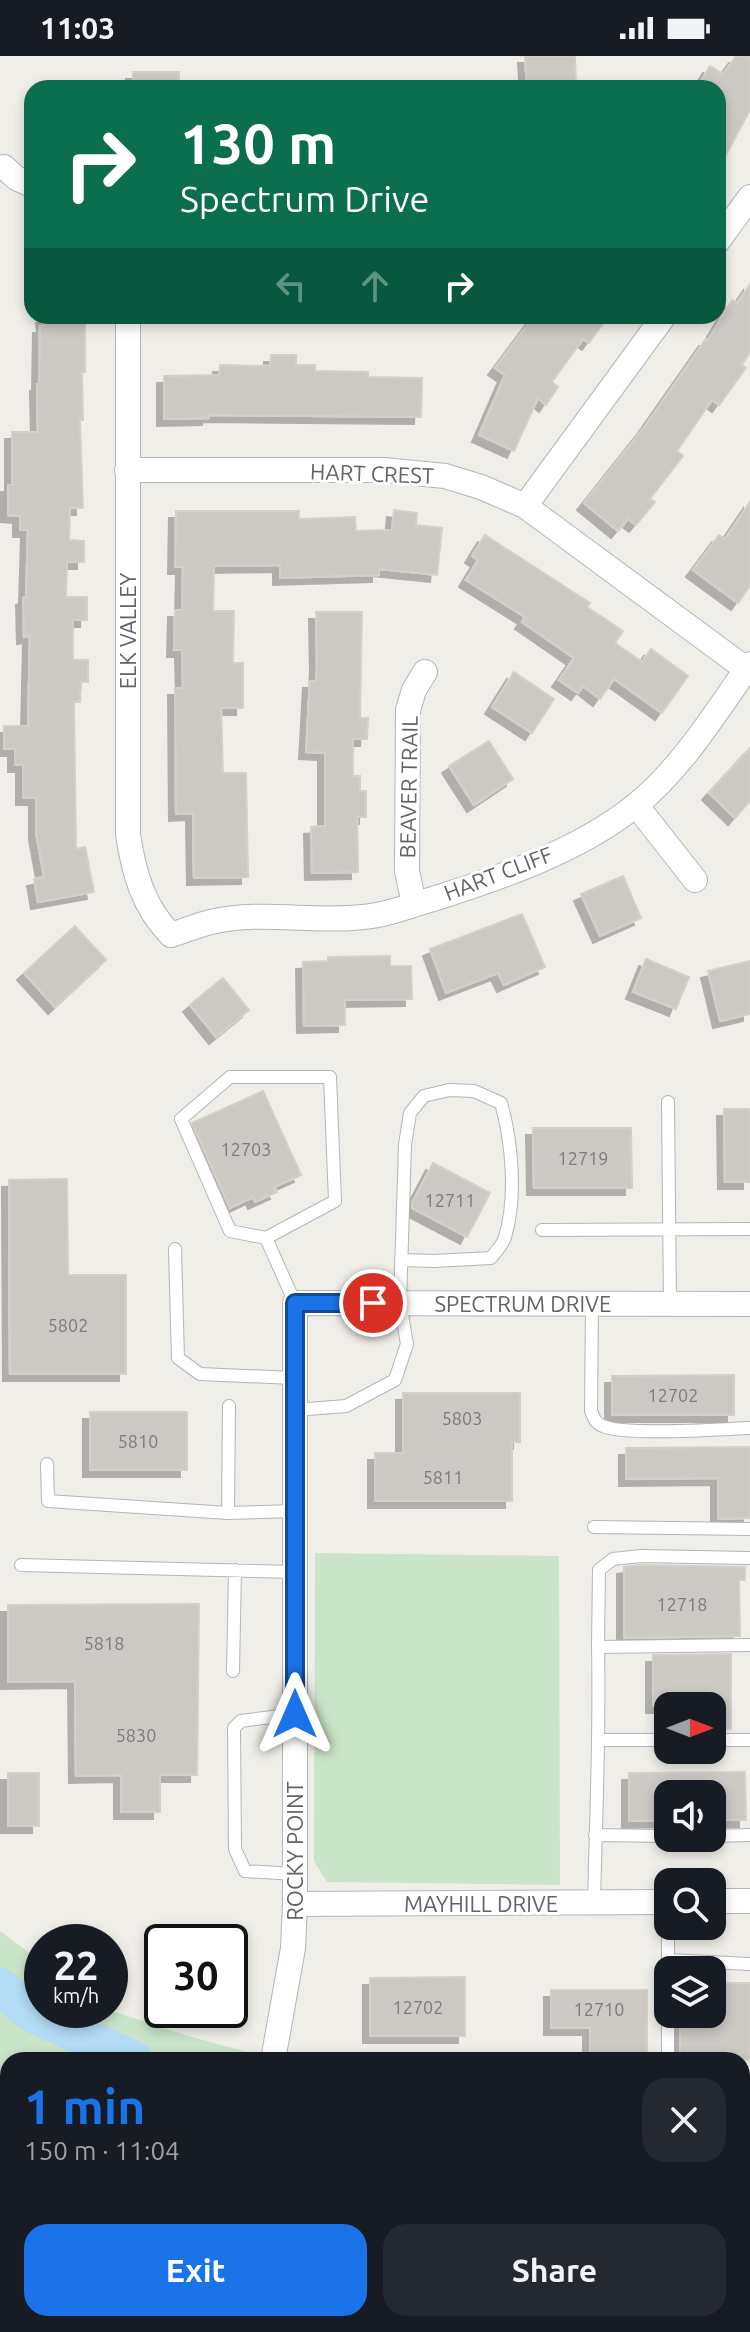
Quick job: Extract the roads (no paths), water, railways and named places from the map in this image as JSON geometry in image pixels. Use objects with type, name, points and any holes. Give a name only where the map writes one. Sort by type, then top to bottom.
[{"type":"street","points":[[4,167],[24,182]]},
{"type":"street","points":[[726,230],[750,197]]},
{"type":"street","name":"ELK VALLEY","points":[[128,324],[128,835],[133,868],[142,894],[157,921],[171,935]]},
{"type":"street","points":[[525,506],[658,324]]},
{"type":"street","name":"HART CREST","points":[[127,470],[384,470],[445,476],[481,487],[525,506],[749,668]]},
{"type":"street","name":"HART CLIFF","points":[[171,935],[211,922],[245,917],[360,918],[388,913],[459,890],[595,833],[636,805],[661,781],[749,668]]},
{"type":"street","name":"BEAVER TRAIL","points":[[414,904],[407,871],[408,710],[414,690],[425,672]]},
{"type":"street","points":[[636,805],[695,880]]},
{"type":"street","name":"SPECTRUM DRIVE","points":[[295,1303],[750,1304]]},
{"type":"street","name":"ROCKY POINT","points":[[274,2052],[293,1948],[295,1904],[295,1303]]},
{"type":"street","points":[[726,1901],[750,1901]]},
{"type":"street","name":"MAYHILL DRIVE","points":[[295,1904],[654,1902]]},
{"type":"lane","points":[[230,1077],[330,1077],[335,1201],[266,1238],[230,1231],[181,1119],[230,1077]]},
{"type":"lane","points":[[295,1410],[346,1406],[395,1380],[407,1344],[400,1303],[401,1260],[405,1145],[410,1113],[424,1096],[449,1090],[474,1091],[501,1103],[509,1129],[511,1204],[505,1240],[491,1258],[401,1260]]},
{"type":"lane","points":[[668,1102],[670,1304]]},
{"type":"lane","points":[[542,1230],[750,1229]]},
{"type":"lane","points":[[266,1238],[295,1303]]},
{"type":"lane","points":[[175,1249],[178,1358],[200,1374],[294,1378]]},
{"type":"lane","points":[[592,1304],[591,1411],[597,1423],[605,1428],[633,1430],[750,1428]]},
{"type":"lane","points":[[228,1513],[229,1406]]},
{"type":"lane","points":[[47,1464],[48,1501],[228,1513],[295,1511]]},
{"type":"lane","points":[[594,1527],[750,1529]]},
{"type":"lane","points":[[594,1902],[600,1740],[599,1570],[613,1559],[641,1556],[750,1558]]},
{"type":"lane","points":[[21,1565],[295,1572]]},
{"type":"lane","points":[[233,1671],[235,1570]]},
{"type":"lane","points":[[598,1647],[750,1645]]},
{"type":"lane","points":[[295,1714],[241,1721],[234,1728],[235,1849],[245,1871],[295,1874]]},
{"type":"lane","points":[[600,1740],[654,1740]]},
{"type":"lane","points":[[726,1740],[750,1740]]},
{"type":"lane","points":[[595,1835],[654,1836]]},
{"type":"lane","points":[[726,1836],[750,1835]]},
{"type":"lane","points":[[726,1964],[750,1964]]},
{"type":"lane","points":[[668,2028],[668,2052]]},
{"type":"waterway","points":[[0,1987],[33,2014],[116,2052]]}]
